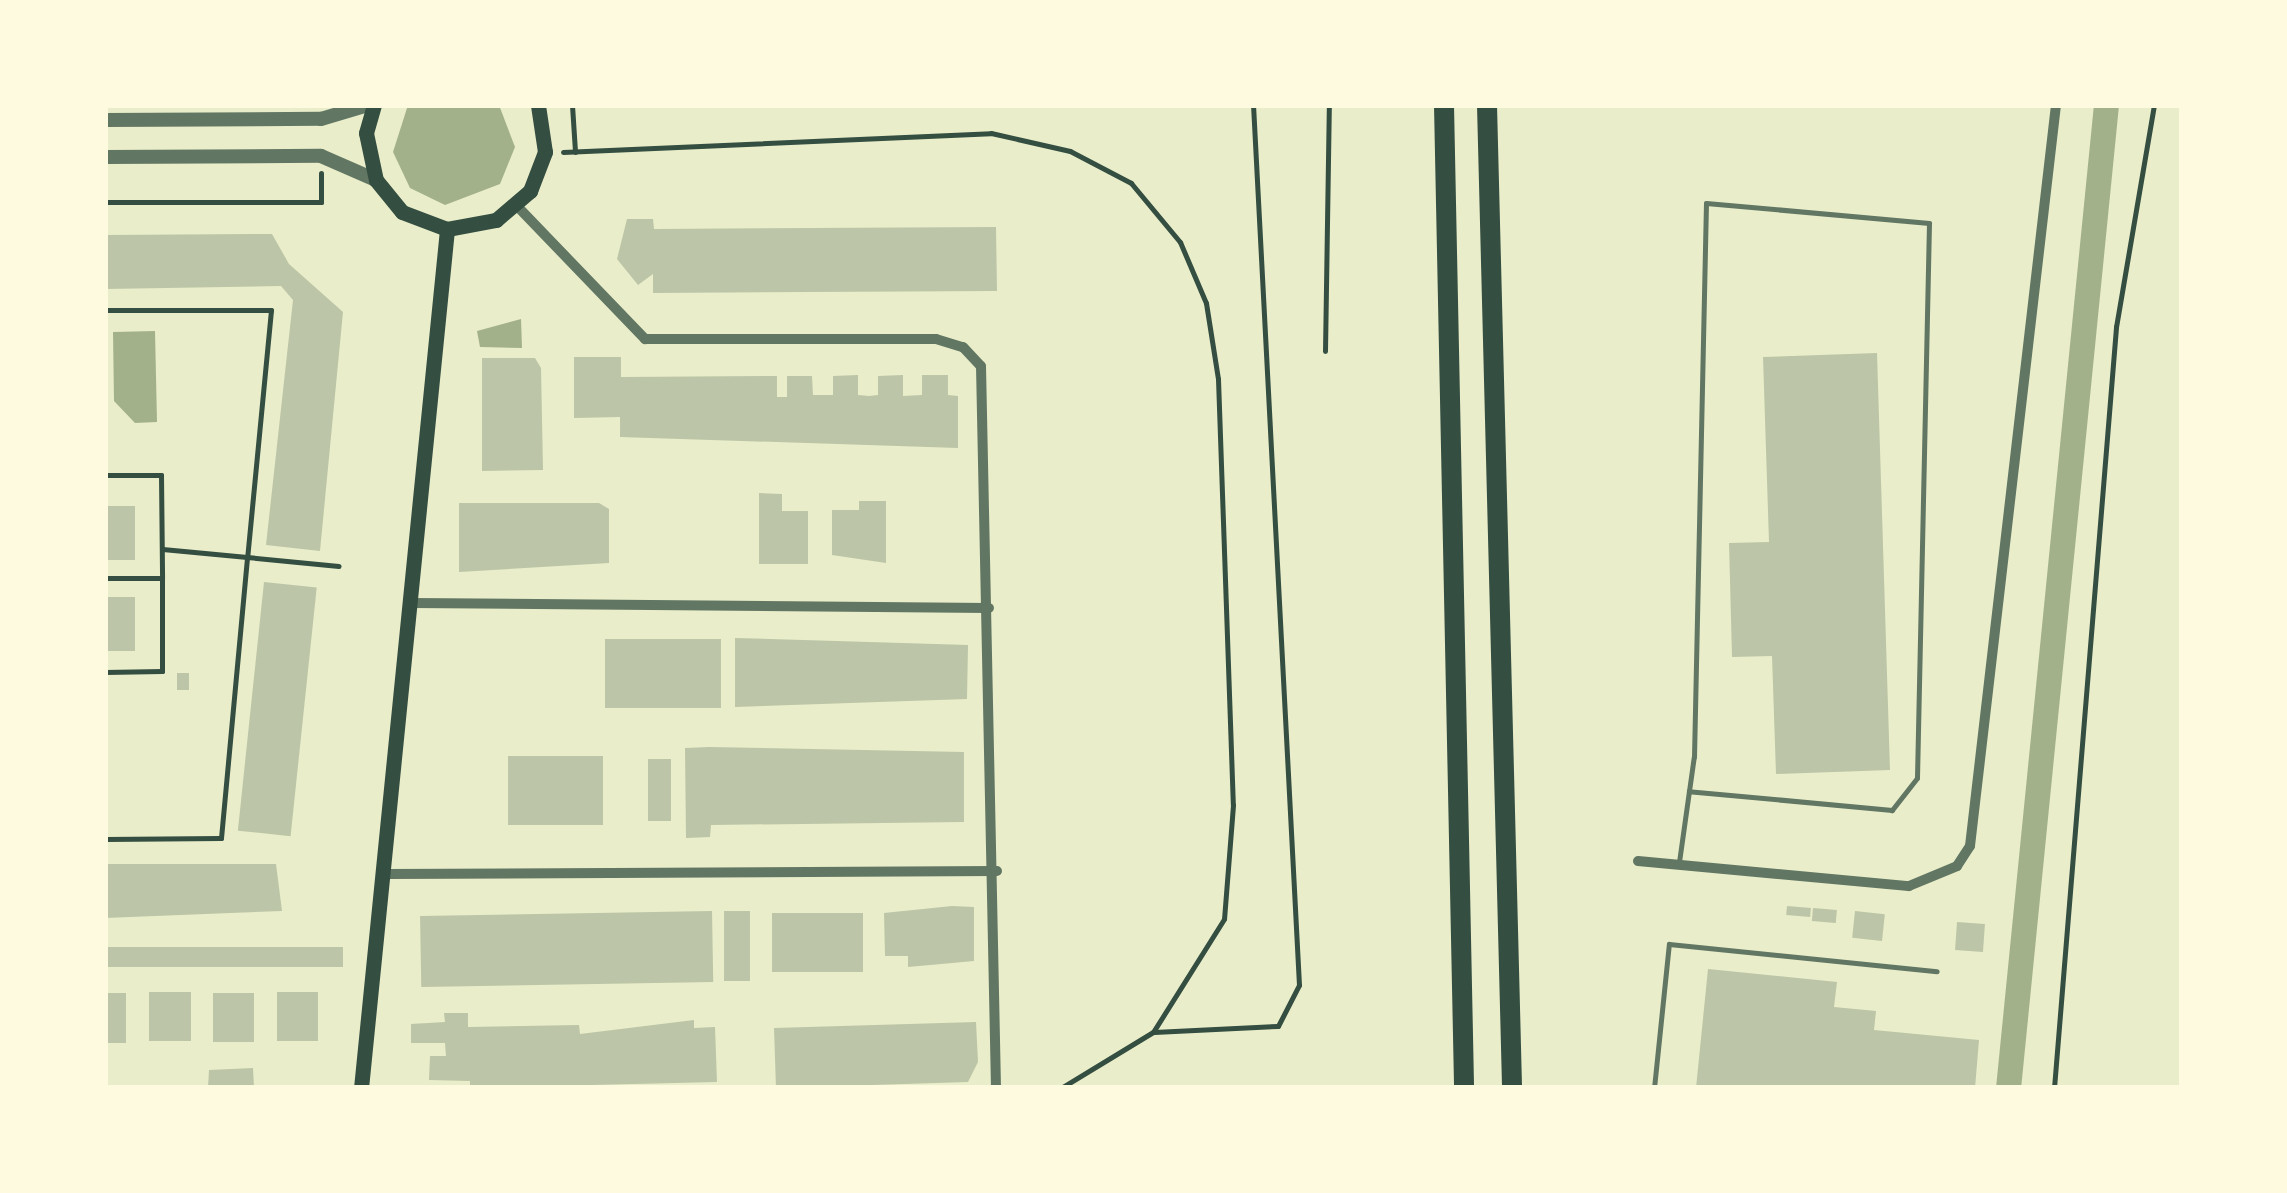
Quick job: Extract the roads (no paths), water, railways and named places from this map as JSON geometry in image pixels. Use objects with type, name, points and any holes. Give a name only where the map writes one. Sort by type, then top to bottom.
[{"type":"highway","points":[[1444,105],[1464,1088]]},
{"type":"highway","points":[[1488,105],[1512,1088]]},
{"type":"main road","points":[[371,105],[366,134],[376,180],[402,212],[447,229],[485,224],[517,206],[545,152],[538,105]]},
{"type":"main road","points":[[361,1088],[387,874],[447,229]]},
{"type":"street","points":[[105,120],[321,120],[371,105]]},
{"type":"street","points":[[1638,861],[1909,886],[1956,866],[1970,846],[2056,105]]},
{"type":"street","points":[[105,157],[321,156],[376,180]]},
{"type":"street","points":[[517,206],[645,339],[936,339],[974,354],[984,381],[998,871],[996,1088]]},
{"type":"street","points":[[412,603],[989,608]]},
{"type":"street","points":[[387,874],[998,871]]},
{"type":"lane","points":[[1679,865],[1689,791],[1706,202],[1928,223],[1916,778],[1892,810],[1689,791]]},
{"type":"lane","points":[[1654,1088],[1669,944],[1937,970]]},
{"type":"waterway","points":[[2008,1088],[2106,105]]}]
